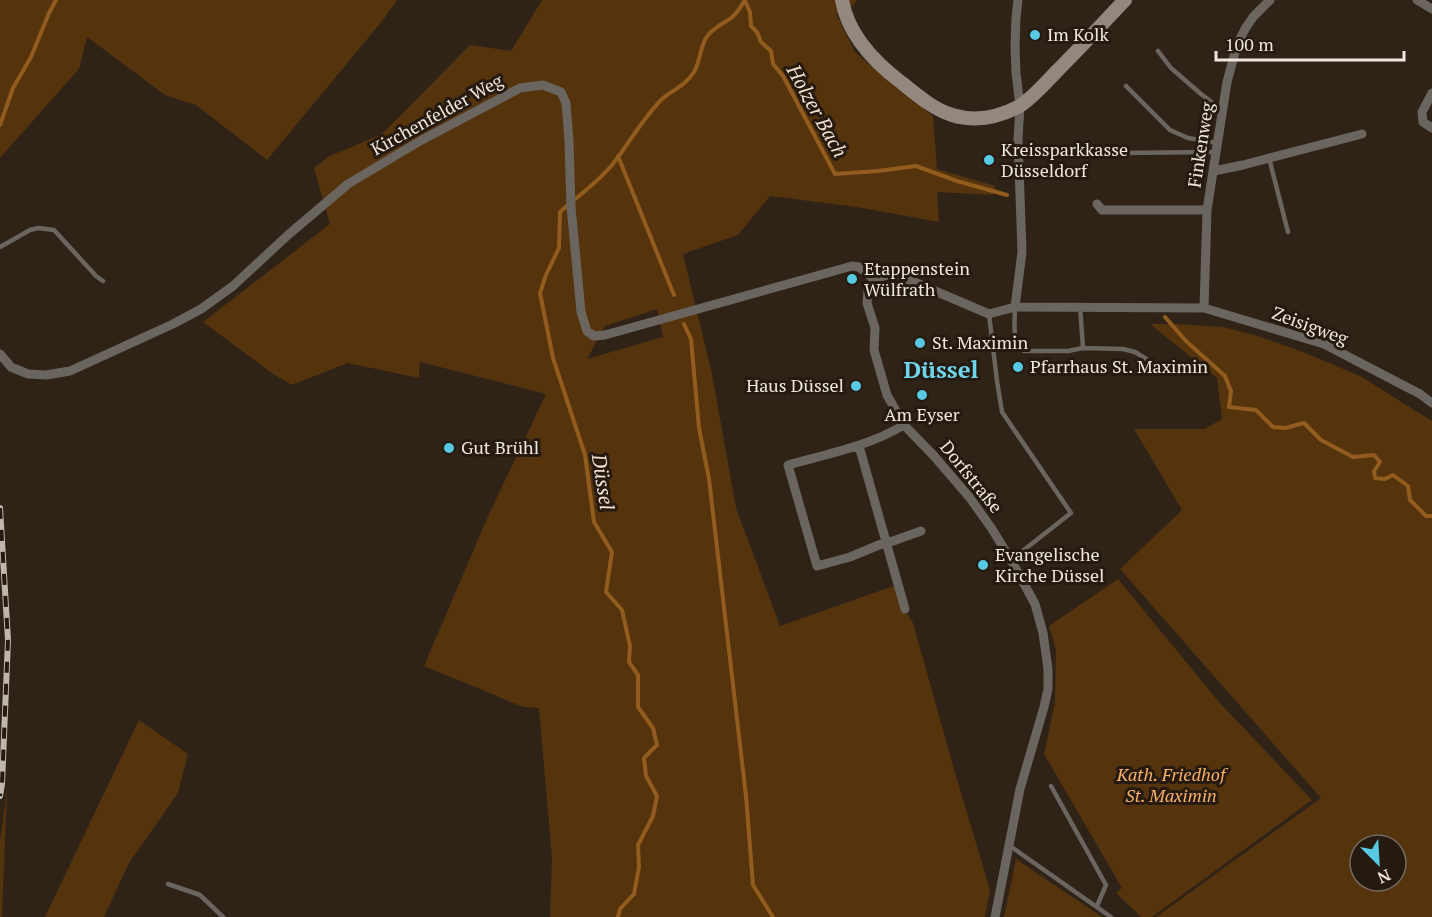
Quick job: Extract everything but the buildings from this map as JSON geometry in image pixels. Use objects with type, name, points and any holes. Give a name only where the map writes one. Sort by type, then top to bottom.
[{"type":"main road","points":[[842,0],[843,10],[854,33],[867,52],[893,76],[930,104],[951,115],[972,119],[993,117],[1020,106],[1125,0]]},
{"type":"street","points":[[1015,306],[1022,252],[1018,139],[1020,106],[1016,73],[1018,0]]},
{"type":"street","name":"Finkenweg","points":[[1204,308],[1207,210],[1229,72],[1237,45],[1245,29],[1270,0]]},
{"type":"street","points":[[1417,0],[1432,9]]},
{"type":"street","name":"Kirchenfelder Weg","points":[[0,354],[11,367],[28,374],[46,375],[70,371],[173,324],[201,309],[233,286],[348,184],[420,141],[520,88],[543,85],[561,92],[566,103],[571,207],[581,312],[587,331],[594,336],[616,333],[852,266],[859,267],[874,279]]},
{"type":"street","points":[[1432,93],[1422,112],[1423,122],[1432,128]]},
{"type":"street","points":[[1214,171],[1362,134]]},
{"type":"street","points":[[1097,204],[1102,210],[1207,210]]},
{"type":"street","points":[[874,279],[887,275],[900,276],[989,314],[1015,306],[1204,308]]},
{"type":"street","name":"Dorfstraße","points":[[874,279],[868,290],[867,303],[874,328],[874,350],[888,396],[904,425],[970,498],[992,529],[1035,604],[1043,633],[1048,689],[1020,789],[995,917]]},
{"type":"street","name":"Zeisigweg","points":[[1204,308],[1324,344],[1420,394],[1432,403]]},
{"type":"street","points":[[904,425],[859,446],[788,465],[787,478],[817,566],[850,557],[921,531]]},
{"type":"street","points":[[859,446],[905,609]]},
{"type":"lane","points":[[1158,51],[1171,68],[1222,110]]},
{"type":"lane","points":[[1126,86],[1170,130],[1217,148]]},
{"type":"lane","points":[[1118,153],[1217,148]]},
{"type":"lane","points":[[1269,158],[1288,232]]},
{"type":"lane","points":[[0,247],[30,230],[38,228],[54,230],[88,269],[103,281]]},
{"type":"lane","points":[[1015,306],[1016,342],[1024,351],[1068,351],[1083,348],[1123,349],[1175,370]]},
{"type":"lane","points":[[1080,306],[1083,348]]},
{"type":"lane","points":[[989,314],[1002,412],[1071,513],[1011,560]]},
{"type":"lane","points":[[1051,786],[1106,885],[1097,906]]},
{"type":"lane","points":[[1009,845],[1111,917]]},
{"type":"lane","points":[[168,884],[200,895],[223,917]]},
{"type":"green space","points":[[0,0],[397,0],[267,160],[196,105],[165,95],[87,37],[79,69],[0,158]]},
{"type":"green space","points":[[542,0],[857,0],[853,6],[836,13],[855,52],[933,116],[937,169],[995,186],[993,195],[937,192],[939,222],[857,207],[770,196],[738,235],[683,254],[712,374],[736,508],[780,626],[899,584],[906,612],[913,623],[990,890],[985,917],[550,917],[552,858],[539,708],[523,707],[424,666],[489,514],[546,394],[420,362],[419,378],[348,363],[292,385],[273,374],[203,322],[330,224],[314,168],[328,157],[382,134],[470,45],[511,51]],"holes":[[[657,309],[663,337],[587,359],[605,326]]]},
{"type":"green space","points":[[1150,324],[1223,327],[1258,336],[1360,376],[1432,421],[1432,917],[1156,917],[1321,798],[1120,569],[1182,510],[1134,429],[1204,429],[1222,419],[1217,378]]},
{"type":"green space","name":"Kath. Friedhof St. Maximin","points":[[1118,579],[1219,702],[1312,800],[1152,917],[1141,917],[1116,893],[1122,888],[1044,754],[1055,702],[1056,650],[1049,626]]},
{"type":"green space","points":[[139,720],[188,754],[178,793],[129,863],[104,917],[45,917]]},
{"type":"green space","points":[[7,791],[2,917],[0,917],[0,841]]},
{"type":"green space","points":[[1016,859],[1102,917],[1004,917]]},
{"type":"waterway","points":[[0,125],[13,88],[31,57],[56,0]]},
{"type":"waterway","name":"Düssel","points":[[618,917],[620,909],[634,894],[639,867],[638,845],[653,816],[657,796],[646,776],[644,758],[657,745],[653,728],[638,707],[638,675],[629,662],[630,646],[622,610],[606,592],[612,552],[594,522],[585,455],[553,358],[540,293],[559,248],[560,212],[606,172],[662,99],[691,77],[708,35],[733,16],[745,0]]},
{"type":"waterway","name":"Holzer Bach","points":[[745,1],[750,12],[751,26],[757,32],[761,42],[771,51],[773,64],[783,76],[835,174],[916,166],[957,181],[1007,195]]},
{"type":"waterway","name":"Düssel","points":[[618,156],[674,295]]},
{"type":"waterway","name":"Holzer Bach","points":[[1165,317],[1186,341],[1225,376],[1231,391],[1229,407],[1256,410],[1273,427],[1285,428],[1304,423],[1321,440],[1353,457],[1374,455],[1380,462],[1374,471],[1375,478],[1385,479],[1393,475],[1408,486],[1410,500],[1426,516],[1432,516]]},
{"type":"waterway","name":"Düssel","points":[[684,324],[691,339],[699,428],[709,479],[746,796],[753,885],[773,917]]},
{"type":"railway","points":[[0,508],[8,640],[0,796]]},
{"type":"place","name":"Im Kolk","points":[[1035,35]]},
{"type":"place","name":"Kreissparkkasse Düsseldorf","points":[[989,160]]},
{"type":"place","name":"Etappenstein Wülfrath","points":[[852,279]]},
{"type":"place","name":"St. Maximin","points":[[920,343]]},
{"type":"place","name":"Pfarrhaus St. Maximin","points":[[1018,367]]},
{"type":"place","name":"Haus Düssel","points":[[856,386]]},
{"type":"place","name":"Am Eyser","points":[[922,395]]},
{"type":"place","name":"Gut Brühl","points":[[449,448]]},
{"type":"place","name":"Evangelische Kirche Düssel","points":[[983,565]]},
{"type":"district","name":"Düssel","points":[[941,370]]}]
